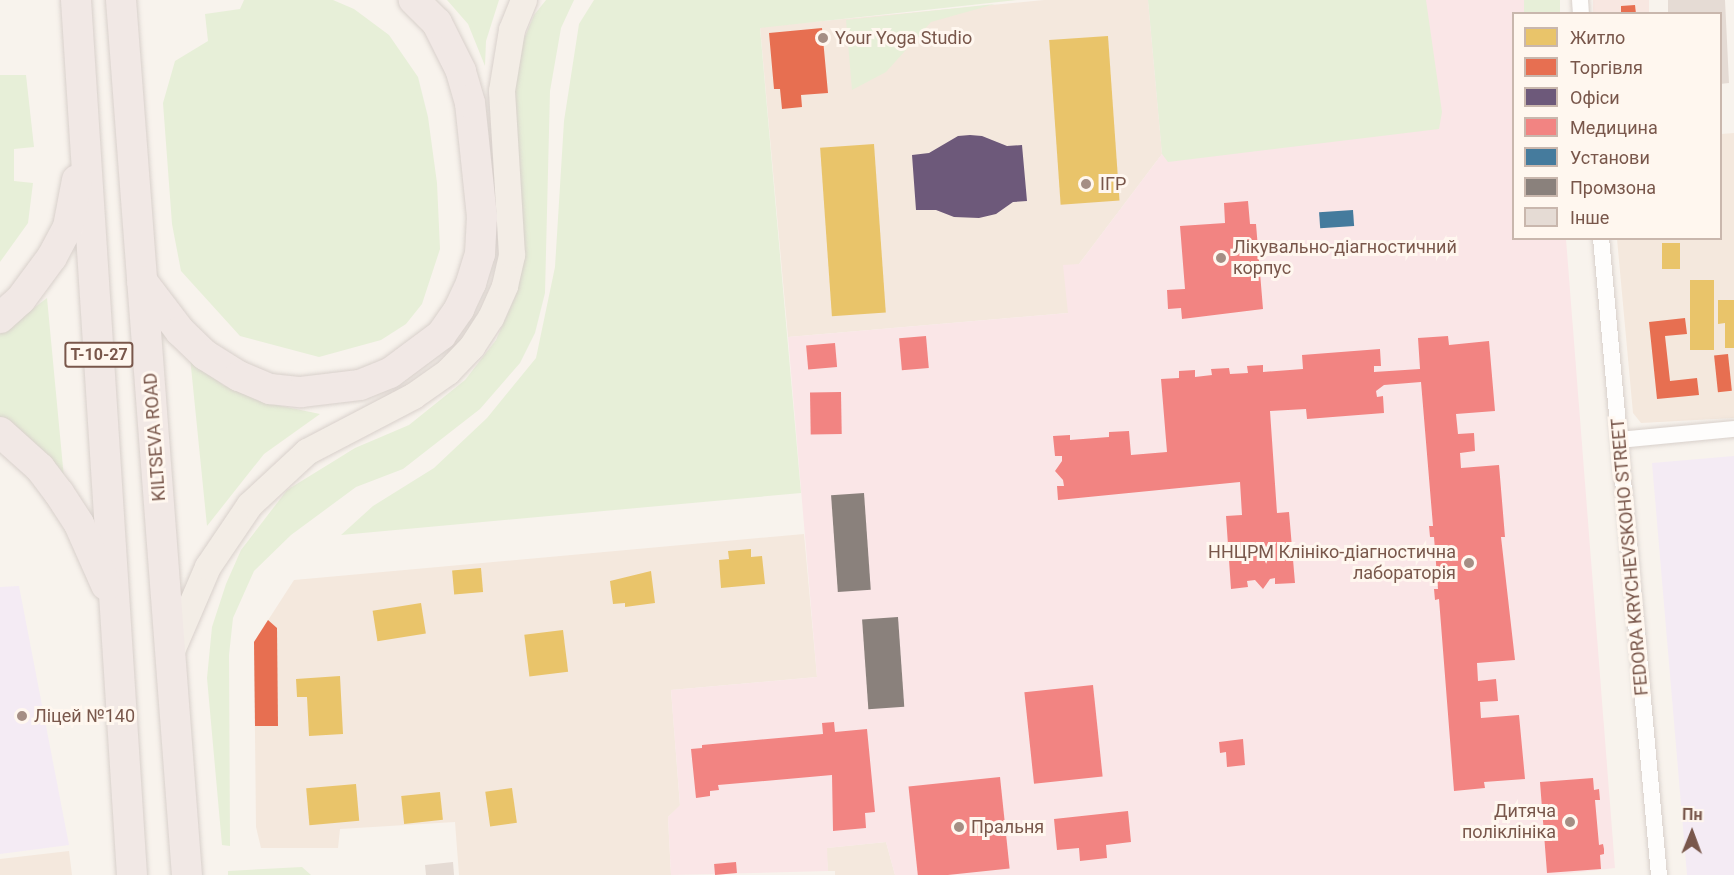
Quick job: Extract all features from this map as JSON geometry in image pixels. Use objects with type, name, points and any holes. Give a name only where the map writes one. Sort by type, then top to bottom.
[{"type":"highway","name":"Т-10-27","points":[[76,0],[132,875]]},
{"type":"highway","name":"KILTSEVA ROAD","points":[[121,0],[187,875]]},
{"type":"highway","points":[[142,281],[180,331],[205,355],[239,376],[270,389],[301,392],[360,385],[390,373],[441,334],[459,309],[471,283],[480,254],[482,217],[470,103],[461,71],[437,23],[414,0]]},
{"type":"highway","points":[[0,318],[21,299],[68,227],[84,106]]},
{"type":"highway","points":[[0,432],[40,468],[64,501],[89,544],[114,604]]},
{"type":"main road","points":[[171,653],[208,567],[257,498],[307,452],[414,396],[448,372],[472,347],[490,318],[505,286],[512,255],[502,91],[512,30],[524,0]]},
{"type":"street","name":"FEDORA KRYCHEVSKOHO STREET","points":[[1601,240],[1659,875]]},
{"type":"street","points":[[1619,440],[1734,429]]},
{"type":"shaded area","points":[[1044,0],[1148,0],[1162,154],[1079,264],[1068,313],[788,337],[760,27]]},
{"type":"shaded area","points":[[1148,0],[1540,0],[1542,12],[1512,12],[1512,240],[1566,240],[1615,868],[1554,875],[895,875],[886,842],[827,848],[828,871],[671,875],[668,817],[680,805],[671,690],[817,677],[788,337],[1068,313],[1063,265],[1079,264],[1162,154]]},
{"type":"shaded area","points":[[1593,0],[1649,0],[1649,12],[1593,12]]},
{"type":"shaded area","points":[[1734,133],[1734,418],[1641,423],[1633,413],[1617,240],[1722,240],[1722,134]]},
{"type":"shaded area","points":[[1734,456],[1734,875],[1687,875],[1652,463]]},
{"type":"shaded area","points":[[804,534],[817,677],[671,690],[680,806],[668,817],[671,875],[459,875],[455,822],[340,829],[338,848],[261,848],[256,827],[254,642],[294,580]]},
{"type":"shaded area","name":"Ліцей №140","points":[[19,586],[69,845],[0,854],[0,587]]},
{"type":"shaded area","points":[[886,842],[895,875],[835,875],[835,871],[828,871],[826,848]]},
{"type":"shaded area","points":[[69,851],[72,875],[0,875],[0,859]]},
{"type":"green space","points":[[244,0],[333,0],[354,9],[389,35],[418,77],[428,117],[437,183],[440,249],[422,304],[406,324],[381,340],[319,357],[240,336],[181,271],[172,224],[163,103],[175,61],[208,41],[205,14],[240,9]]},
{"type":"green space","points":[[447,0],[499,0],[486,41],[485,66],[468,24]]},
{"type":"green space","points":[[546,0],[574,0],[561,28],[550,91],[545,293],[535,333],[520,363],[480,409],[403,469],[356,487],[291,535],[254,571],[233,618],[229,655],[230,846],[222,845],[207,678],[212,627],[226,584],[241,550],[287,490],[355,448],[409,425],[465,380],[496,340],[515,297],[522,261],[513,88],[521,46],[534,15]]},
{"type":"green space","points":[[594,0],[1017,0],[760,28],[801,493],[341,535],[373,506],[434,468],[487,418],[536,358],[555,267],[564,121],[579,24]]},
{"type":"green space","points":[[1148,0],[1426,0],[1442,112],[1439,129],[1168,162],[1162,154]]},
{"type":"green space","points":[[1524,0],[1560,0],[1560,12],[1524,12]]},
{"type":"green space","points":[[995,4],[931,22],[886,72],[852,90],[846,20]]},
{"type":"green space","points":[[0,75],[26,75],[34,147],[14,149],[14,181],[33,183],[28,223],[0,262]]},
{"type":"green space","points":[[47,298],[64,478],[0,419],[0,334]]},
{"type":"green space","points":[[190,357],[223,385],[267,403],[320,414],[264,454],[207,526]]},
{"type":"green space","points":[[302,867],[311,875],[228,875],[228,871]]},
{"type":"building: Житло","points":[[1108,36],[1120,201],[1061,205],[1049,40]]},
{"type":"building: Житло","points":[[874,144],[886,313],[832,316],[820,148]]},
{"type":"building: Житло","points":[[1662,243],[1680,243],[1680,269],[1662,269]]},
{"type":"building: Житло","points":[[1690,280],[1714,280],[1714,350],[1690,350]]},
{"type":"building: Житло","points":[[1718,300],[1734,300],[1734,348],[1725,348],[1725,323],[1718,324]]},
{"type":"building: Житло","points":[[751,549],[751,557],[762,556],[765,584],[721,588],[719,560],[729,559],[728,551]]},
{"type":"building: Житло","points":[[481,568],[483,592],[454,594],[452,571]]},
{"type":"building: Житло","points":[[651,571],[655,603],[625,607],[625,603],[613,604],[610,581]]},
{"type":"building: Житло","points":[[421,603],[426,634],[377,641],[373,611]]},
{"type":"building: Житло","points":[[563,630],[568,672],[529,676],[524,635]]},
{"type":"building: Житло","points":[[340,676],[343,734],[309,736],[307,697],[297,697],[296,679]]},
{"type":"building: Житло","points":[[356,784],[359,821],[309,825],[306,788]]},
{"type":"building: Житло","points":[[512,788],[517,823],[490,826],[485,792]]},
{"type":"building: Житло","points":[[440,792],[443,820],[404,824],[401,796]]},
{"type":"building: Торгівля","points":[[1635,5],[1636,12],[1621,12],[1621,6]]},
{"type":"building: Торгівля","points":[[822,28],[828,93],[801,95],[802,107],[782,109],[780,89],[774,89],[769,33]]},
{"type":"building: Торгівля","points":[[1685,318],[1687,334],[1665,336],[1670,381],[1697,378],[1699,395],[1657,399],[1649,322]]},
{"type":"building: Торгівля","points":[[1728,354],[1732,391],[1718,392],[1714,355]]},
{"type":"building: Торгівля","points":[[268,620],[277,628],[278,726],[255,726],[254,642]]},
{"type":"building: Офіси","points":[[958,136],[982,136],[1007,146],[1022,145],[1027,201],[1013,202],[996,214],[979,218],[954,217],[936,210],[916,210],[912,155],[929,153]]},
{"type":"building: Медицина","name":"Лікувально-діагностичний корпус","points":[[1248,201],[1250,224],[1256,224],[1263,309],[1182,319],[1181,308],[1168,309],[1167,290],[1185,289],[1180,226],[1225,223],[1224,203]]},
{"type":"building: Медицина","points":[[926,336],[929,368],[902,370],[899,338]]},
{"type":"building: Медицина","points":[[1448,336],[1449,345],[1489,341],[1495,411],[1456,414],[1458,434],[1474,433],[1475,451],[1460,453],[1461,468],[1499,465],[1505,537],[1501,537],[1515,660],[1477,663],[1478,681],[1496,679],[1498,701],[1480,702],[1481,718],[1519,715],[1525,779],[1484,782],[1485,788],[1454,791],[1439,599],[1435,600],[1434,589],[1438,589],[1434,537],[1430,537],[1429,526],[1433,526],[1421,382],[1384,385],[1376,391],[1377,397],[1383,396],[1384,413],[1307,419],[1306,409],[1270,411],[1277,513],[1289,512],[1295,583],[1275,584],[1275,578],[1270,579],[1263,589],[1255,580],[1247,581],[1248,587],[1231,589],[1226,516],[1242,515],[1240,482],[1058,500],[1057,486],[1064,486],[1063,480],[1055,471],[1062,461],[1062,456],[1055,456],[1053,436],[1070,435],[1070,440],[1109,437],[1109,432],[1129,431],[1131,455],[1167,452],[1161,379],[1179,378],[1179,371],[1195,370],[1195,377],[1212,375],[1211,369],[1229,368],[1230,374],[1248,373],[1247,366],[1263,365],[1263,372],[1303,369],[1302,355],[1380,349],[1381,366],[1374,366],[1374,372],[1420,369],[1418,338]]},
{"type":"building: Медицина","points":[[835,343],[837,367],[808,369],[806,346]]},
{"type":"building: Медицина","points":[[841,392],[842,434],[811,435],[810,393]]},
{"type":"building: Медицина","points":[[1093,685],[1103,776],[1034,784],[1024,692]]},
{"type":"building: Медицина","points":[[834,722],[835,732],[867,729],[875,812],[865,813],[866,828],[833,831],[832,775],[718,785],[719,790],[710,791],[710,796],[696,798],[691,749],[702,748],[702,745],[823,734],[822,723]]},
{"type":"building: Медицина","points":[[1243,739],[1245,765],[1227,767],[1226,752],[1220,753],[1219,742]]},
{"type":"building: Медицина","name":"Пральня","points":[[1000,777],[1010,868],[948,875],[918,875],[909,787]]},
{"type":"building: Медицина","name":"Дитяча поліклініка","points":[[1593,778],[1594,790],[1599,789],[1600,800],[1595,800],[1599,845],[1603,844],[1604,849],[1604,854],[1600,855],[1601,869],[1547,873],[1540,782]]},
{"type":"building: Медицина","points":[[1128,811],[1131,842],[1106,845],[1107,858],[1080,861],[1079,848],[1057,850],[1054,819]]},
{"type":"building: Медицина","points":[[736,862],[737,873],[715,875],[714,864]]},
{"type":"building: Установи","points":[[1353,210],[1354,226],[1320,228],[1319,212]]},
{"type":"building: Промзона","points":[[864,493],[871,590],[838,592],[831,495]]},
{"type":"building: Промзона","points":[[898,617],[904,707],[868,709],[862,620]]},
{"type":"building: Інше","points":[[1668,0],[1725,0],[1729,83],[1722,84],[1722,12],[1668,12]]},
{"type":"building: Інше","points":[[453,862],[454,875],[426,875],[425,865]]},
{"type":"place","name":"Your Yoga Studio","points":[[823,38]]},
{"type":"place","name":"ІГР","points":[[1086,184]]},
{"type":"place","name":"Лікувально-діагностичний корпус","points":[[1221,258]]},
{"type":"place","name":"ННЦРМ Клініко-діагностична лабораторія","points":[[1469,563]]},
{"type":"place","name":"Ліцей №140","points":[[22,716]]},
{"type":"place","name":"Дитяча поліклініка","points":[[1570,822]]},
{"type":"place","name":"Пральня","points":[[959,827]]}]
